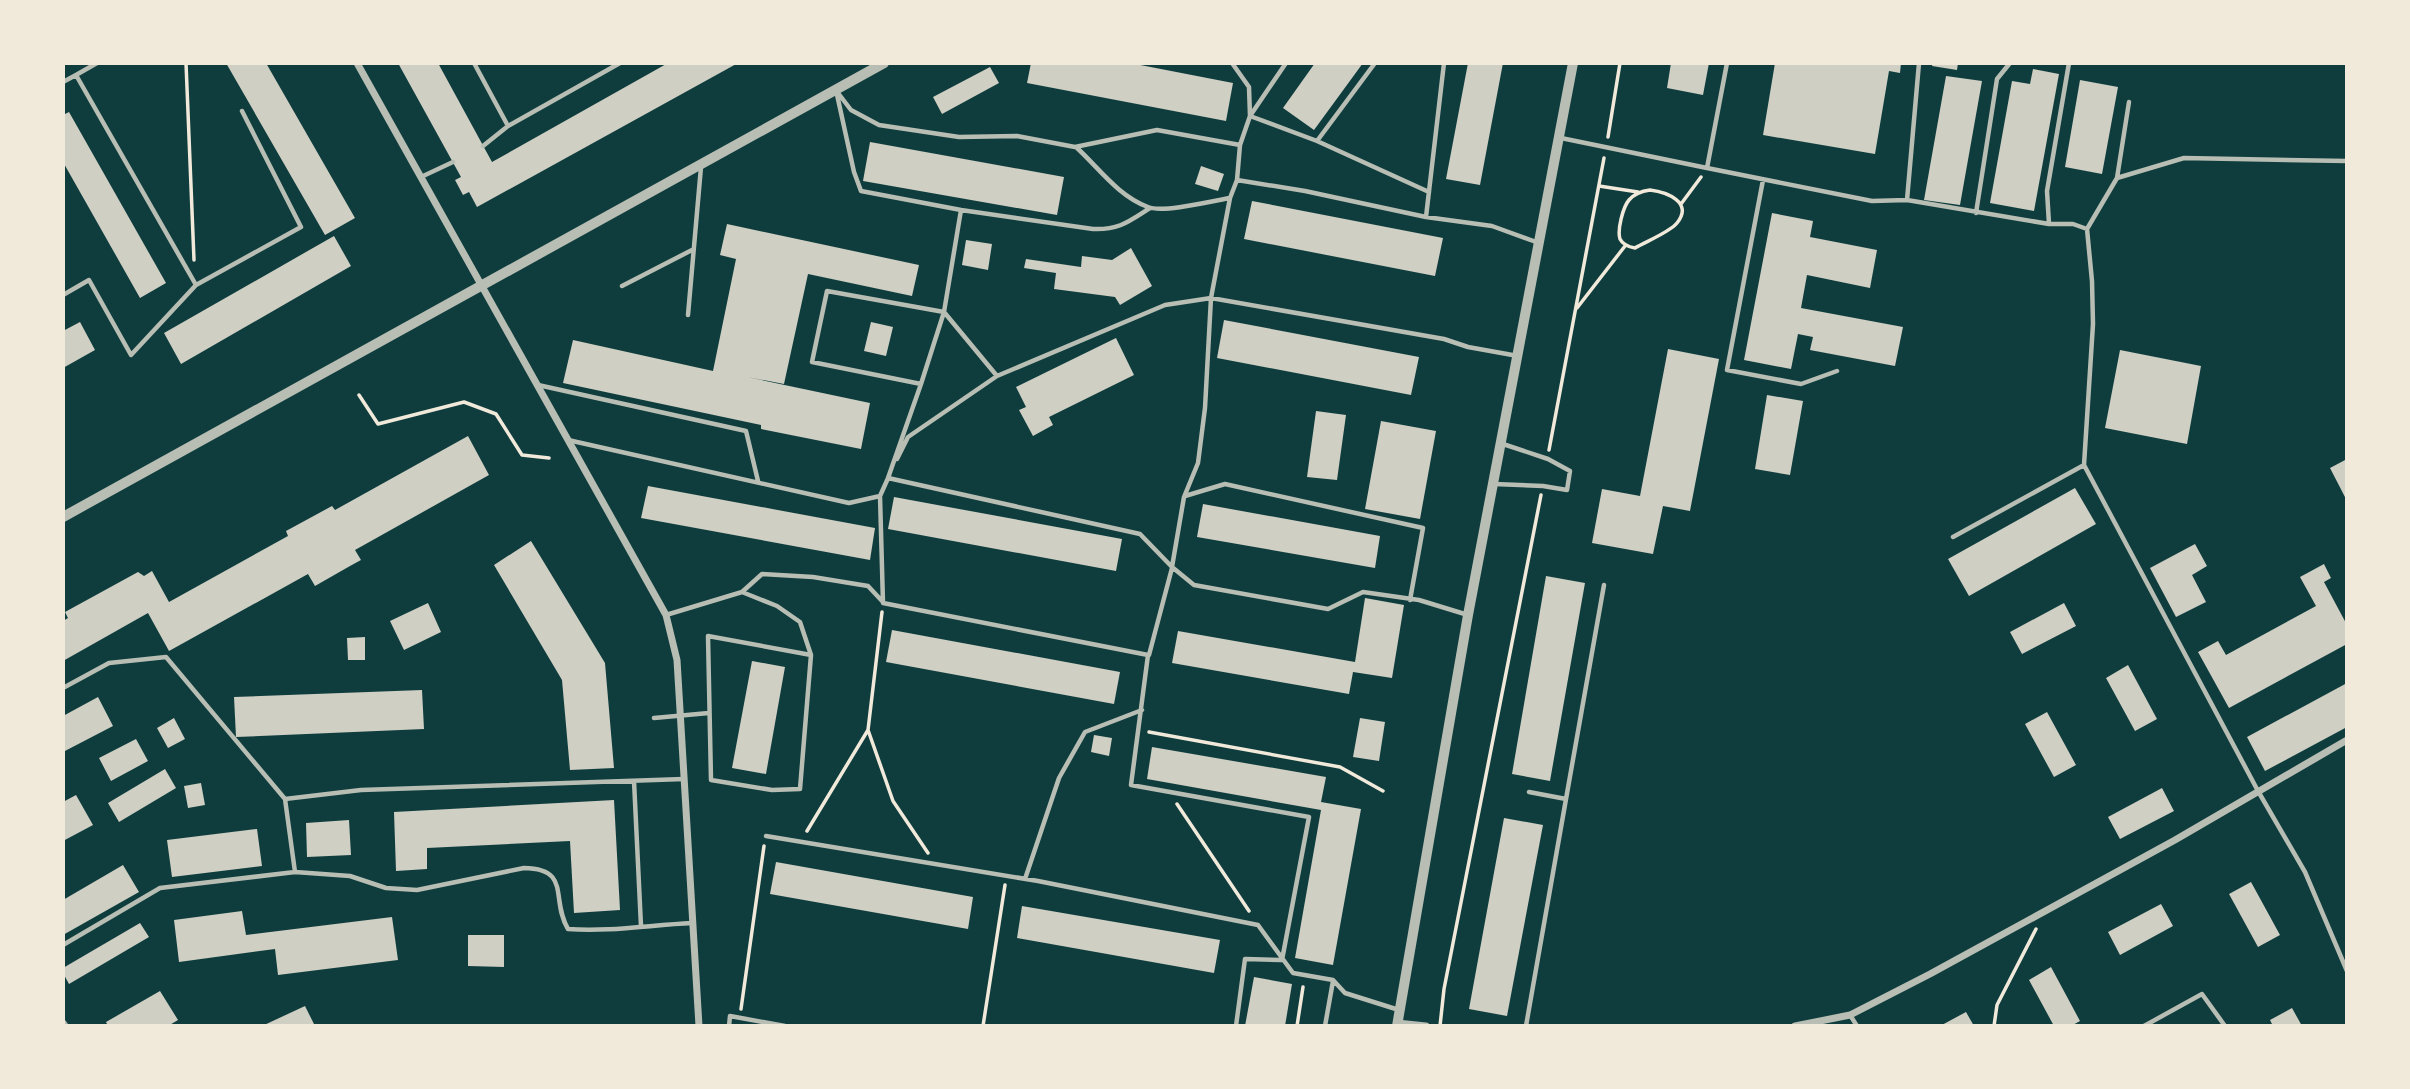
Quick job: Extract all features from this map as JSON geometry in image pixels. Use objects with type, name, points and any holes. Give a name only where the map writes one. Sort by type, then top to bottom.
[{"type":"street","points":[[357,63],[666,615],[677,660],[699,1026]]},
{"type":"street","points":[[63,517],[884,63]]},
{"type":"street","points":[[1426,1026],[1397,1025],[1468,615],[1573,63]]},
{"type":"street","points":[[1795,1026],[1850,1015],[1930,974],[2347,740]]},
{"type":"lane","points":[[63,82],[97,63]]},
{"type":"lane","points":[[474,63],[508,126]]},
{"type":"lane","points":[[483,146],[508,126],[620,63]]},
{"type":"lane","points":[[1232,63],[1249,87],[1250,116]]},
{"type":"lane","points":[[1282,960],[1309,817],[1132,785],[1149,655],[1172,567],[1184,497],[1198,463],[1205,408],[1211,298],[1230,198],[1237,180],[1240,145],[1250,116],[1286,63]]},
{"type":"lane","points":[[1317,141],[1375,63]]},
{"type":"lane","points":[[1426,217],[1444,63]]},
{"type":"lane","points":[[1707,168],[1727,63]]},
{"type":"lane","points":[[1907,200],[1919,63]]},
{"type":"lane","points":[[1976,213],[1997,79],[2010,63]]},
{"type":"lane","points":[[2049,224],[2047,191],[2069,63]]},
{"type":"lane","points":[[76,75],[195,285]]},
{"type":"lane","points":[[836,89],[851,110],[879,125],[959,137],[1017,136],[1075,147],[1157,130],[1240,145]]},
{"type":"lane","points":[[836,89],[854,172],[861,191],[961,210],[1111,230],[1125,225],[1150,208],[1230,198]]},
{"type":"lane","points":[[2129,102],[2117,178],[2087,229],[2093,324],[2084,465],[2258,791],[2305,872],[2347,971]]},
{"type":"lane","points":[[63,295],[89,280],[131,355],[195,285],[301,227],[242,111]]},
{"type":"lane","points":[[1250,116],[1317,141],[1429,192]]},
{"type":"lane","points":[[1560,138],[1872,201],[1907,200],[2049,224],[2073,224],[2087,229]]},
{"type":"lane","points":[[1075,147],[1121,193],[1150,208]]},
{"type":"lane","points":[[2117,178],[2184,158],[2347,161]]},
{"type":"lane","points":[[421,177],[453,162]]},
{"type":"lane","points":[[688,315],[702,163]]},
{"type":"lane","points":[[1237,180],[1305,191],[1426,217],[1492,226],[1539,243]]},
{"type":"lane","points":[[1763,180],[1727,370],[1801,384],[1837,371]]},
{"type":"lane","points":[[888,478],[944,312],[961,210]]},
{"type":"lane","points":[[622,286],[693,250]]},
{"type":"lane","points":[[921,384],[812,362],[827,291],[944,312],[997,376]]},
{"type":"lane","points":[[883,603],[880,496],[908,437],[997,376],[1165,305],[1211,298],[1444,339],[1468,347],[1519,356]]},
{"type":"lane","points":[[537,385],[746,431],[758,481]]},
{"type":"lane","points":[[568,440],[849,503],[880,496]]},
{"type":"lane","points":[[1493,484],[1567,490],[1570,471],[1548,459],[1501,444]]},
{"type":"lane","points":[[1953,537],[2084,465]]},
{"type":"lane","points":[[888,478],[1140,534],[1194,585],[1328,608],[1363,592],[1410,600],[1468,615]]},
{"type":"lane","points":[[1184,497],[1225,484],[1423,528],[1410,600]]},
{"type":"lane","points":[[666,615],[742,592],[762,574],[813,577],[868,586],[883,603],[1149,655]]},
{"type":"lane","points":[[1527,1026],[1604,585]]},
{"type":"lane","points":[[742,592],[777,606],[800,622],[811,654],[800,789],[772,790],[711,779],[708,636],[811,654]]},
{"type":"lane","points":[[63,688],[109,663],[166,657],[285,799],[295,872]]},
{"type":"lane","points":[[1025,879],[1059,778],[1085,732],[1142,710]]},
{"type":"lane","points":[[654,718],[709,713]]},
{"type":"lane","points":[[285,799],[361,790],[685,779]]},
{"type":"lane","points":[[634,780],[641,926]]},
{"type":"lane","points":[[1529,792],[1566,799]]},
{"type":"lane","points":[[766,836],[1025,879],[1258,925],[1293,973],[1333,980],[1345,993],[1400,1010]]},
{"type":"lane","points":[[63,946],[160,888],[295,872],[350,876],[386,888],[417,890],[524,868],[539,868],[550,872],[556,880],[562,918],[568,929],[600,931],[692,923]]},
{"type":"lane","points":[[1236,1026],[1245,959],[1282,960]]},
{"type":"lane","points":[[1325,1026],[1333,980]]},
{"type":"lane","points":[[2144,1026],[2202,995],[2225,1026]]},
{"type":"lane","points":[[1850,1015],[1857,1026]]},
{"type":"lane","points":[[729,1026],[730,1016],[785,1026]]},
{"type":"path","points":[[186,63],[195,285]]},
{"type":"path","points":[[1548,459],[1607,147],[1620,63]]},
{"type":"path","points":[[1681,204],[1707,168]]},
{"type":"path","points":[[1599,186],[1640,192],[1661,191],[1681,204],[1682,212],[1677,224],[1635,248],[1625,246],[1620,240],[1621,221],[1628,201],[1640,192]]},
{"type":"path","points":[[1575,311],[1625,246]]},
{"type":"path","points":[[359,395],[378,424],[464,402],[496,414],[522,455],[549,458]]},
{"type":"path","points":[[1440,1026],[1444,989],[1543,486]]},
{"type":"path","points":[[800,842],[868,730],[883,603]]},
{"type":"path","points":[[868,730],[893,801],[936,864]]},
{"type":"path","points":[[1140,730],[1340,767],[1383,791]]},
{"type":"path","points":[[1170,793],[1258,925]]},
{"type":"path","points":[[740,1017],[766,836]]},
{"type":"path","points":[[983,1026],[1006,876]]},
{"type":"path","points":[[1994,1026],[1997,1005],[2046,910]]},
{"type":"path","points":[[1297,1026],[1304,975]]},
{"type":"building","points":[[226,63],[266,63],[355,218],[325,235]]},
{"type":"building","points":[[398,63],[438,63],[492,162],[668,63],[738,63],[477,207],[469,192],[463,195],[455,180],[461,177]]},
{"type":"building","points":[[1031,63],[1130,63],[1233,83],[1226,121],[1027,83]]},
{"type":"building","points":[[1315,63],[1363,63],[1314,130],[1283,108]]},
{"type":"building","points":[[1468,63],[1503,63],[1480,185],[1446,179]]},
{"type":"building","points":[[1671,63],[1709,63],[1703,95],[1667,88]]},
{"type":"building","points":[[1775,63],[1901,63],[1900,73],[1889,71],[1875,154],[1763,135]]},
{"type":"building","points":[[1933,63],[1958,63],[1957,70],[1932,66]]},
{"type":"building","points":[[990,67],[999,83],[942,114],[933,97]]},
{"type":"building","points":[[2033,69],[2059,74],[2034,211],[1990,203],[2012,81],[2030,84]]},
{"type":"building","points":[[1946,76],[1982,81],[1960,205],[1924,200]]},
{"type":"building","points":[[2080,80],[2118,87],[2102,174],[2065,167]]},
{"type":"building","points":[[69,112],[166,283],[140,298],[63,162],[63,115]]},
{"type":"building","points":[[870,142],[1064,177],[1057,215],[863,181]]},
{"type":"building","points":[[1201,166],[1224,174],[1218,191],[1195,184]]},
{"type":"building","points":[[1252,201],[1443,238],[1435,276],[1244,239]]},
{"type":"building","points":[[1772,213],[1813,221],[1810,237],[1877,250],[1870,288],[1807,275],[1801,308],[1903,327],[1895,366],[1810,350],[1813,337],[1798,334],[1791,369],[1744,360]]},
{"type":"building","points":[[727,224],[919,265],[912,296],[808,274],[784,384],[747,377],[870,403],[861,449],[563,383],[573,340],[713,371],[736,259],[720,255]]},
{"type":"building","points":[[334,236],[351,266],[181,364],[164,333]]},
{"type":"building","points":[[966,240],[992,244],[988,270],[962,265]]},
{"type":"building","points":[[1131,248],[1152,286],[1120,305],[1115,297],[1054,289],[1056,273],[1024,268],[1026,259],[1081,267],[1082,256],[1112,260]]},
{"type":"building","points":[[1224,320],[1419,357],[1411,395],[1217,358]]},
{"type":"building","points":[[80,322],[95,350],[63,368],[63,331]]},
{"type":"building","points":[[871,322],[893,327],[886,356],[864,351]]},
{"type":"building","points":[[1116,338],[1134,375],[1049,417],[1053,425],[1033,436],[1019,410],[1026,407],[1016,387]]},
{"type":"building","points":[[1668,349],[1719,359],[1690,511],[1663,506],[1653,554],[1592,543],[1602,489],[1640,496]]},
{"type":"building","points":[[2120,350],[2201,366],[2187,444],[2105,428]]},
{"type":"building","points":[[1767,395],[1803,401],[1790,475],[1755,469]]},
{"type":"building","points":[[1316,411],[1346,415],[1337,480],[1307,477]]},
{"type":"building","points":[[1381,421],[1436,431],[1420,519],[1365,509]]},
{"type":"building","points":[[468,436],[489,475],[355,550],[361,560],[315,586],[308,574],[169,651],[148,613],[63,661],[63,621],[68,618],[65,612],[138,572],[144,576],[152,571],[169,602],[288,536],[286,531],[332,506],[335,510]]},
{"type":"building","points":[[2347,459],[2347,501],[2330,468]]},
{"type":"building","points":[[648,486],[875,528],[870,560],[641,518]]},
{"type":"building","points":[[2075,488],[2096,524],[1969,596],[1948,559]]},
{"type":"building","points":[[894,497],[1122,539],[1116,571],[888,529]]},
{"type":"building","points":[[1203,504],[1380,536],[1375,568],[1197,537]]},
{"type":"building","points":[[531,541],[605,663],[614,768],[570,770],[562,680],[494,565]]},
{"type":"building","points":[[2195,544],[2207,566],[2192,575],[2206,602],[2176,617],[2150,568]]},
{"type":"building","points":[[2324,564],[2331,578],[2324,582],[2347,625],[2347,644],[2229,708],[2198,652],[2218,641],[2226,655],[2316,606],[2300,577]]},
{"type":"building","points":[[1546,576],[1585,583],[1550,781],[1512,774]]},
{"type":"building","points":[[1365,598],[1404,605],[1392,678],[1353,672],[1349,694],[1172,663],[1178,631],[1355,662]]},
{"type":"building","points":[[428,603],[441,632],[404,650],[390,621]]},
{"type":"building","points":[[2064,603],[2076,626],[2022,654],[2010,632]]},
{"type":"building","points":[[892,630],[1120,672],[1114,704],[886,662]]},
{"type":"building","points":[[365,637],[365,660],[348,660],[347,638]]},
{"type":"building","points":[[752,661],[785,667],[766,774],[732,768]]},
{"type":"building","points":[[2128,665],[2157,719],[2135,731],[2106,678]]},
{"type":"building","points":[[2347,683],[2347,727],[2265,771],[2247,737]]},
{"type":"building","points":[[422,690],[424,729],[236,737],[234,697]]},
{"type":"building","points":[[98,697],[113,726],[63,752],[63,716]]},
{"type":"building","points":[[2047,712],[2076,765],[2054,777],[2025,724]]},
{"type":"building","points":[[174,718],[185,739],[168,748],[157,728]]},
{"type":"building","points":[[1360,718],[1385,722],[1379,761],[1353,757]]},
{"type":"building","points":[[1094,735],[1112,738],[1109,756],[1091,752]]},
{"type":"building","points":[[136,739],[148,761],[111,781],[99,758]]},
{"type":"building","points":[[1152,747],[1326,777],[1321,802],[1361,809],[1333,965],[1295,958],[1321,810],[1147,779]]},
{"type":"building","points":[[165,769],[176,788],[119,822],[108,803]]},
{"type":"building","points":[[201,783],[205,805],[188,808],[184,786]]},
{"type":"building","points":[[2162,788],[2174,811],[2120,839],[2108,817]]},
{"type":"building","points":[[76,795],[93,825],[63,841],[63,802]]},
{"type":"building","points":[[614,800],[620,910],[574,913],[570,841],[427,848],[427,869],[396,871],[394,812]]},
{"type":"building","points":[[1504,818],[1543,825],[1507,1016],[1469,1009]]},
{"type":"building","points":[[349,820],[351,855],[307,857],[306,823]]},
{"type":"building","points":[[257,829],[262,866],[172,877],[167,840]]},
{"type":"building","points":[[776,862],[973,897],[968,929],[770,894]]},
{"type":"building","points":[[123,865],[139,892],[63,935],[63,900]]},
{"type":"building","points":[[2251,882],[2280,935],[2258,947],[2229,894]]},
{"type":"building","points":[[2161,904],[2173,926],[2120,955],[2108,932]]},
{"type":"building","points":[[1022,906],[1220,940],[1214,973],[1017,938]]},
{"type":"building","points":[[242,911],[246,935],[392,917],[398,960],[278,975],[275,949],[179,962],[174,920]]},
{"type":"building","points":[[140,923],[149,937],[69,984],[63,968]]},
{"type":"building","points":[[468,935],[504,935],[504,967],[468,966]]},
{"type":"building","points":[[2051,967],[2080,1021],[2071,1026],[2054,1026],[2029,980]]},
{"type":"building","points":[[1254,977],[1292,984],[1285,1026],[1245,1026]]},
{"type":"building","points":[[160,991],[178,1020],[168,1026],[108,1026],[106,1022]]},
{"type":"building","points":[[305,1006],[315,1026],[262,1026]]},
{"type":"building","points":[[2292,1008],[2302,1026],[2273,1026],[2270,1020]]},
{"type":"building","points":[[1966,1012],[1974,1026],[1940,1026]]}]
